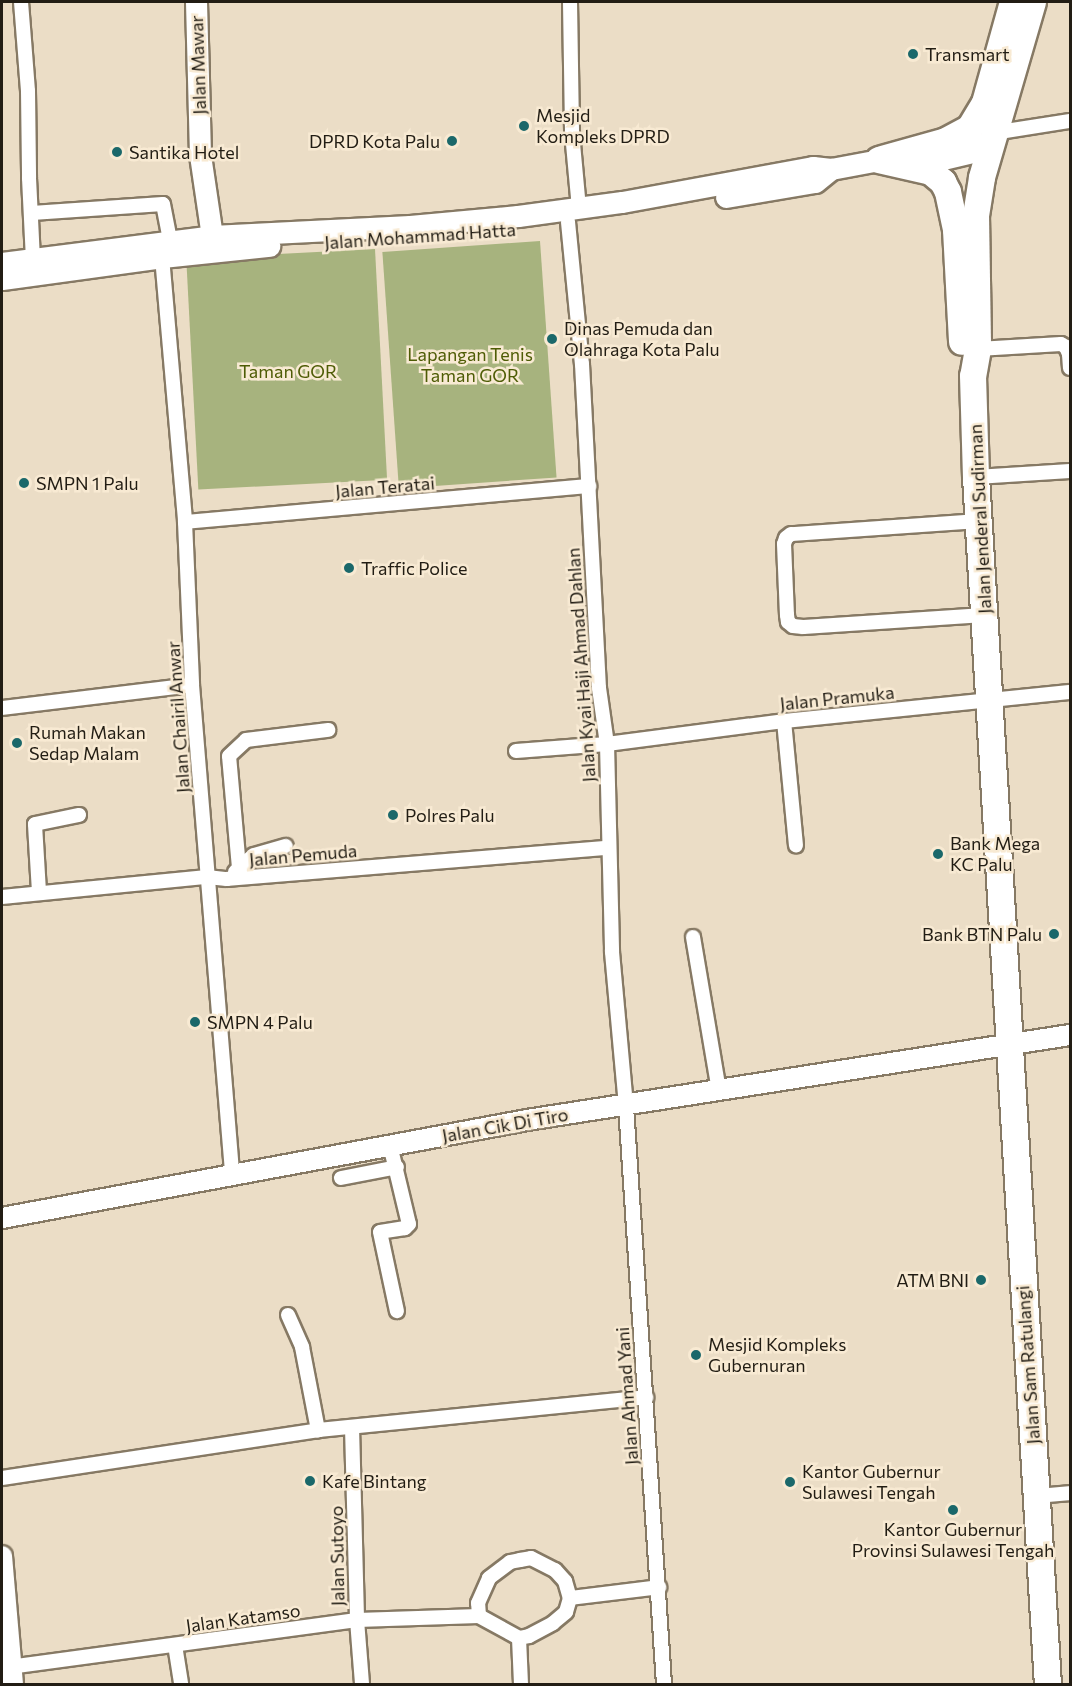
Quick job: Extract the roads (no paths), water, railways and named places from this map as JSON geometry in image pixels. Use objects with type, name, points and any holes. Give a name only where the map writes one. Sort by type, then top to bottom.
[{"type":"highway","points":[[985,136],[985,103],[1013,2]]},
{"type":"highway","name":"Jalan Jenderal Sudirman","points":[[1010,1045],[976,477],[973,376],[978,349],[976,216],[985,136],[1033,2]]},
{"type":"highway","points":[[879,160],[946,141],[985,136]]},
{"type":"highway","points":[[904,165],[985,136]]},
{"type":"highway","name":"Jalan Mohammad Hatta","points":[[879,160],[904,165],[937,177],[943,182],[952,203],[963,351],[973,376]]},
{"type":"highway","name":"Jalan Sam Ratulangi","points":[[1010,1045],[1048,1684]]},
{"type":"main road","name":"Jalan Mawar","points":[[196,2],[200,155],[212,236]]},
{"type":"main road","name":"Jalan Mohammad Hatta","points":[[2,263],[166,249],[281,245],[410,226],[574,215],[813,167],[831,169],[879,160]]},
{"type":"main road","name":"Jalan Mohammad Hatta","points":[[2,279],[166,249],[212,236],[367,234]]},
{"type":"street","points":[[21,2],[33,259]]},
{"type":"street","name":"Jalan Kyai Haji Ahmad Dahlan","points":[[570,2],[574,215],[599,688],[607,744],[612,952],[626,1106]]},
{"type":"street","points":[[985,136],[1071,121]]},
{"type":"street","name":"Jalan Chairil Anwar","points":[[32,213],[163,204],[185,522],[192,685],[232,1174]]},
{"type":"street","points":[[978,349],[1061,344],[1066,347],[1069,354],[1071,368]]},
{"type":"street","points":[[976,477],[1071,471]]},
{"type":"street","name":"Jalan Teratai","points":[[185,522],[589,486]]},
{"type":"street","points":[[979,521],[791,534],[786,538],[784,544],[787,615],[788,622],[793,627],[803,627],[985,615]]},
{"type":"street","points":[[2,708],[192,685]]},
{"type":"street","name":"Jalan Pramuka","points":[[516,751],[607,744],[784,721],[1071,692]]},
{"type":"street","points":[[784,721],[796,845]]},
{"type":"street","points":[[239,868],[229,756],[246,740],[328,730]]},
{"type":"street","points":[[39,892],[35,824],[79,815]]},
{"type":"street","points":[[227,879],[254,855],[286,846]]},
{"type":"street","name":"Jalan Pemuda","points":[[2,897],[207,877],[227,879],[608,848]]},
{"type":"street","points":[[693,937],[719,1090]]},
{"type":"street","name":"Jalan Cik Di Tiro","points":[[2,1218],[527,1120],[1071,1035]]},
{"type":"street","name":"Jalan Ahmad Yani","points":[[626,1106],[664,1684]]},
{"type":"street","points":[[390,1145],[409,1224],[405,1228],[380,1234],[397,1311]]},
{"type":"street","points":[[341,1178],[397,1167]]},
{"type":"street","points":[[288,1315],[302,1347],[318,1430]]},
{"type":"street","points":[[2,1478],[318,1430],[646,1397]]},
{"type":"street","name":"Jalan Sutoyo","points":[[352,1427],[357,1620],[362,1684]]},
{"type":"street","points":[[1036,1496],[1071,1493]]},
{"type":"street","points":[[2,1556],[9,1673]]},
{"type":"street","points":[[531,1558],[555,1570],[565,1581],[570,1598],[566,1612],[553,1623],[519,1638],[479,1616],[478,1603],[489,1578],[510,1562],[531,1558]]},
{"type":"street","points":[[570,1598],[659,1587]]},
{"type":"street","name":"Jalan Katamso","points":[[9,1673],[357,1620],[479,1616]]},
{"type":"street","points":[[519,1638],[520,1684]]},
{"type":"street","points":[[175,1646],[181,1684]]},
{"type":"place","name":"Transmart","points":[[913,54]]},
{"type":"place","name":"Mesjid Kompleks DPRD","points":[[524,126]]},
{"type":"place","name":"DPRD Kota Palu","points":[[452,141]]},
{"type":"place","name":"Santika Hotel","points":[[117,152]]},
{"type":"place","name":"Dinas Pemuda dan Olahraga Kota Palu","points":[[552,339]]},
{"type":"place","name":"SMPN 1 Palu","points":[[24,483]]},
{"type":"place","name":"Traffic Police","points":[[349,568]]},
{"type":"place","name":"Rumah Makan Sedap Malam","points":[[17,743]]},
{"type":"place","name":"Polres Palu","points":[[393,815]]},
{"type":"place","name":"Bank Mega KC Palu","points":[[938,854]]},
{"type":"place","name":"Bank BTN Palu","points":[[1054,934]]},
{"type":"place","name":"SMPN 4 Palu","points":[[195,1022]]},
{"type":"place","name":"ATM BNI","points":[[981,1280]]},
{"type":"place","name":"Mesjid Kompleks Gubernuran","points":[[696,1355]]},
{"type":"place","name":"Kafe Bintang","points":[[310,1481]]},
{"type":"place","name":"Kantor Gubernur Sulawesi Tengah","points":[[790,1482]]},
{"type":"place","name":"Kantor Gubernur Provinsi Sulawesi Tengah","points":[[953,1510]]},
{"type":"park label","name":"Lapangan Tenis Taman GOR","points":[[470,365]]},
{"type":"park label","name":"Taman GOR","points":[[288,371]]}]
